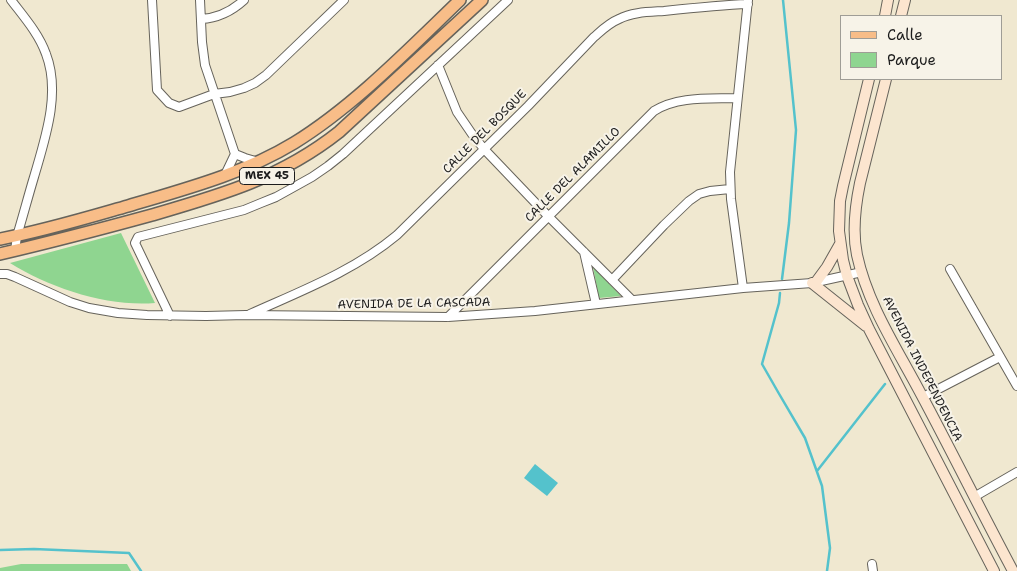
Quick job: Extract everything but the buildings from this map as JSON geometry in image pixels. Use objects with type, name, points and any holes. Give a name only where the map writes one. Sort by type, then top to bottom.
[{"type":"main road","name":"MEX 45","points":[[0,239],[187,189],[224,177],[260,162],[296,142],[337,113],[460,0]]},
{"type":"main road","name":"MEX 45","points":[[0,254],[109,227],[195,202],[240,188],[297,162],[339,132],[482,0]]},
{"type":"main road","points":[[884,15],[888,0]]},
{"type":"main road","points":[[901,15],[905,0]]},
{"type":"main road","points":[[869,80],[843,186],[839,217],[840,244],[847,276],[869,329],[994,571]]},
{"type":"main road","name":"AVENIDA INDEPENDENCIA","points":[[886,80],[855,208],[855,244],[862,272],[878,314],[923,396],[1013,571]]},
{"type":"main road","points":[[840,244],[827,267],[814,283],[869,329]]},
{"type":"street","points":[[11,0],[40,41],[49,64],[52,92],[47,130],[17,236],[15,251]]},
{"type":"street","points":[[152,0],[157,90],[169,103],[179,107],[214,94],[230,92],[255,83],[266,75],[344,0]]},
{"type":"street","points":[[200,0],[204,60],[235,154],[224,177]]},
{"type":"street","points":[[201,19],[222,15],[244,0]]},
{"type":"street","points":[[170,316],[135,243],[138,237],[244,210],[276,197],[328,166],[344,154],[508,0]]},
{"type":"street","points":[[743,288],[730,189],[730,158],[748,2]]},
{"type":"street","name":"CALLE DEL BOSQUE","points":[[246,315],[344,271],[373,254],[398,235],[607,26],[620,18],[630,15],[707,3],[748,2]]},
{"type":"street","points":[[438,65],[457,112],[484,149],[632,300]]},
{"type":"street","name":"CALLE DEL ALAMILLO","points":[[448,317],[654,111],[662,106],[683,100],[737,98]]},
{"type":"street","points":[[235,154],[260,162]]},
{"type":"street","points":[[612,280],[689,201],[699,194],[730,189]]},
{"type":"street","points":[[584,252],[596,304]]},
{"type":"street","points":[[950,269],[1017,386]]},
{"type":"street","name":"AVENIDA DE LA CASCADA","points":[[0,274],[15,276],[70,302],[89,308],[118,313],[170,316],[448,317],[521,312],[743,288],[814,283],[862,272]]},
{"type":"street","points":[[923,396],[1000,357]]},
{"type":"street","points":[[974,497],[1017,472]]},
{"type":"green space","points":[[121,233],[155,303],[118,302],[80,294],[61,288],[10,263]]},
{"type":"green space","points":[[593,267],[621,296],[599,298]]},
{"type":"green space","points":[[21,564],[127,564],[131,571],[0,571],[0,568]]},
{"type":"water","points":[[535,464],[558,483],[547,496],[524,478]]},
{"type":"waterway","points":[[782,279],[789,223],[796,130],[783,0]]},
{"type":"waterway","points":[[780,293],[762,364],[805,438],[822,486],[830,548],[827,571]]},
{"type":"waterway","points":[[817,471],[885,384]]},
{"type":"waterway","points":[[0,550],[34,549],[129,553],[141,571]]}]
